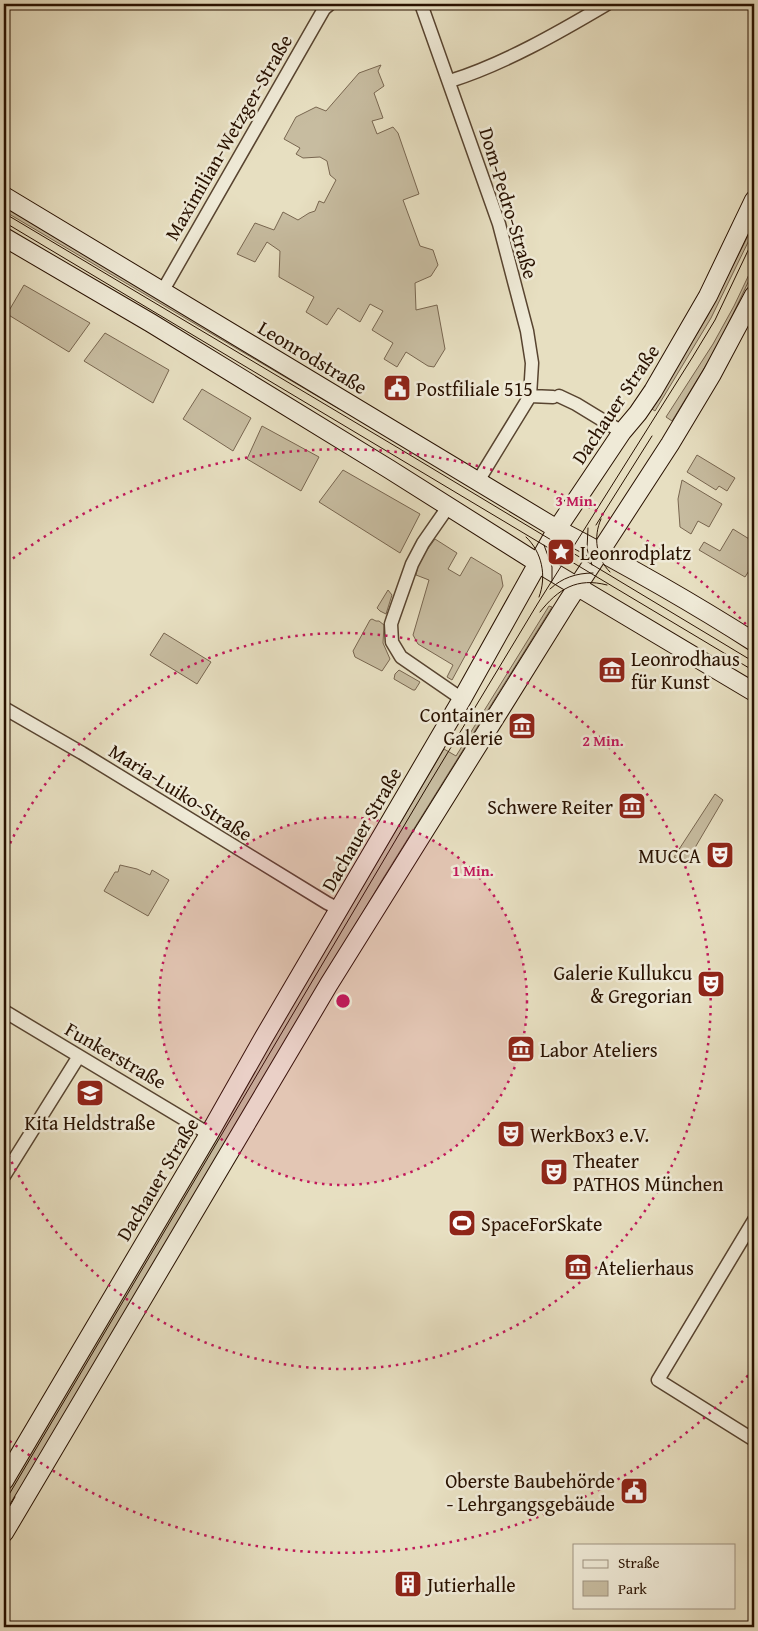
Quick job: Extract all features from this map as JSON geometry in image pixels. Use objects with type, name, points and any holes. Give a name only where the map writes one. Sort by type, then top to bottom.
[{"type":"main road","name":"Leonrodstraße","points":[[4,196],[557,529],[696,605],[754,642]]},
{"type":"main road","name":"Dachauer Straße","points":[[4,1481],[209,1134],[462,699],[557,529],[622,432],[653,391],[708,296],[754,200]]},
{"type":"main road","points":[[4,237],[159,328],[538,563],[754,692]]},
{"type":"main road","points":[[4,1533],[329,984],[712,374],[754,295]]},
{"type":"street","name":"Dom-Pedro-Straße","points":[[421,4],[450,81],[509,258],[527,331],[532,363],[530,396]]},
{"type":"street","points":[[450,81],[473,74],[564,30],[607,4]]},
{"type":"street","name":"Maximilian-Wetzger-Straße","points":[[162,292],[325,5]]},
{"type":"street","points":[[478,481],[530,396],[556,396],[576,404],[622,432]]},
{"type":"street","points":[[448,507],[423,543],[412,564],[391,624],[392,642],[401,657],[462,699]]},
{"type":"street","name":"Maria-Luiko-Straße","points":[[4,708],[82,753],[273,871],[327,903],[339,908]]},
{"type":"street","name":"Funkerstraße","points":[[4,1010],[209,1134]]},
{"type":"street","points":[[4,1176],[79,1056]]},
{"type":"street","points":[[754,1220],[658,1380],[754,1440]]},
{"type":"green space","points":[[381,65],[378,71],[384,86],[374,93],[383,118],[372,121],[377,134],[393,127],[398,133],[419,194],[403,200],[420,246],[433,250],[438,265],[431,276],[415,283],[416,310],[437,305],[445,349],[434,367],[428,366],[406,352],[397,367],[384,359],[393,343],[372,330],[383,311],[370,304],[360,322],[338,308],[327,325],[306,312],[314,297],[279,277],[280,251],[267,242],[255,262],[237,254],[255,223],[274,230],[283,212],[298,220],[315,211],[319,201],[324,203],[336,180],[330,175],[327,161],[320,157],[303,158],[296,154],[300,148],[284,139],[296,117],[316,107],[326,111],[359,73]]},
{"type":"green space","points":[[4,204],[341,405],[339,409],[4,211]]},
{"type":"green space","points":[[754,224],[754,230],[711,318],[655,411],[652,409],[707,317]]},
{"type":"green space","points":[[754,264],[754,270],[717,347],[672,421],[666,417],[713,344]]},
{"type":"green space","points":[[24,285],[90,323],[69,352],[7,314]]},
{"type":"green space","points":[[105,333],[169,370],[153,403],[84,361]]},
{"type":"green space","points":[[202,389],[251,418],[233,451],[183,419]]},
{"type":"green space","points":[[262,426],[319,457],[301,491],[247,459]]},
{"type":"green space","points":[[697,455],[735,478],[727,491],[719,486],[716,490],[687,472]]},
{"type":"green space","points":[[343,470],[420,514],[400,553],[319,502]]},
{"type":"green space","points":[[682,480],[722,504],[709,527],[698,521],[691,534],[680,527],[678,499]]},
{"type":"green space","points":[[733,529],[754,542],[754,563],[745,577],[699,550],[704,542],[720,551]]},
{"type":"green space","points":[[435,539],[457,553],[448,569],[460,576],[471,557],[501,575],[503,586],[452,680],[447,677],[453,665],[418,644],[413,635],[429,580],[416,575],[419,561]]},
{"type":"green space","points":[[388,590],[392,595],[386,614],[377,608]]},
{"type":"green space","points":[[549,606],[552,607],[382,880],[4,1520],[4,1494],[444,749],[456,756]]},
{"type":"green space","points":[[372,619],[384,625],[383,643],[390,659],[382,671],[355,657],[353,651]]},
{"type":"green space","points":[[164,633],[211,662],[197,684],[150,655]]},
{"type":"green space","points":[[399,670],[420,682],[415,690],[394,679],[395,674]]},
{"type":"green space","points":[[715,794],[723,800],[686,863],[674,857]]},
{"type":"green space","points":[[120,865],[137,869],[150,875],[152,870],[169,880],[148,916],[104,891],[115,872],[118,872]]},
{"type":"tram line","points":[[4,213],[754,662]]},
{"type":"tram line","points":[[4,222],[754,671]]},
{"type":"tram line","points":[[4,1503],[424,792],[538,603],[715,320],[754,238]]},
{"type":"tram line","points":[[596,525],[652,436]]},
{"type":"tram line","points":[[601,519],[597,533],[597,547],[605,566],[610,572]]},
{"type":"tram line","points":[[588,528],[587,549],[592,565]]},
{"type":"tram line","points":[[526,537],[536,550],[542,565],[543,581],[539,597]]},
{"type":"tram line","points":[[544,545],[552,567],[552,581]]},
{"type":"tram line","points":[[550,589],[570,577],[593,573]]},
{"type":"tram line","points":[[540,612],[554,597],[569,587],[586,583],[607,585]]},
{"type":"tram line","points":[[4,1516],[15,1497]]},
{"type":"place","name":"Postfiliale 515","points":[[397,388]]},
{"type":"place","name":"Leonrodplatz","points":[[561,552]]},
{"type":"place","name":"Leonrodhaus für Kunst","points":[[612,670]]},
{"type":"place","name":"Container Galerie","points":[[522,726]]},
{"type":"place","name":"Schwere Reiter","points":[[632,806]]},
{"type":"place","name":"MUCCA","points":[[720,855]]},
{"type":"place","name":"Galerie Kullukcu & Gregorian","points":[[711,984]]},
{"type":"place","name":"Labor Ateliers","points":[[521,1049]]},
{"type":"place","name":"Kita Heldstraße","points":[[90,1093]]},
{"type":"place","name":"WerkBox3 e.V.","points":[[511,1134]]},
{"type":"place","name":"Theater PATHOS München","points":[[554,1172]]},
{"type":"place","name":"SpaceForSkate","points":[[462,1223]]},
{"type":"place","name":"Atelierhaus","points":[[578,1267]]},
{"type":"place","name":"Oberste Baubehörde - Lehrgangsgebäude","points":[[634,1491]]},
{"type":"place","name":"Jutierhalle","points":[[408,1584]]}]
